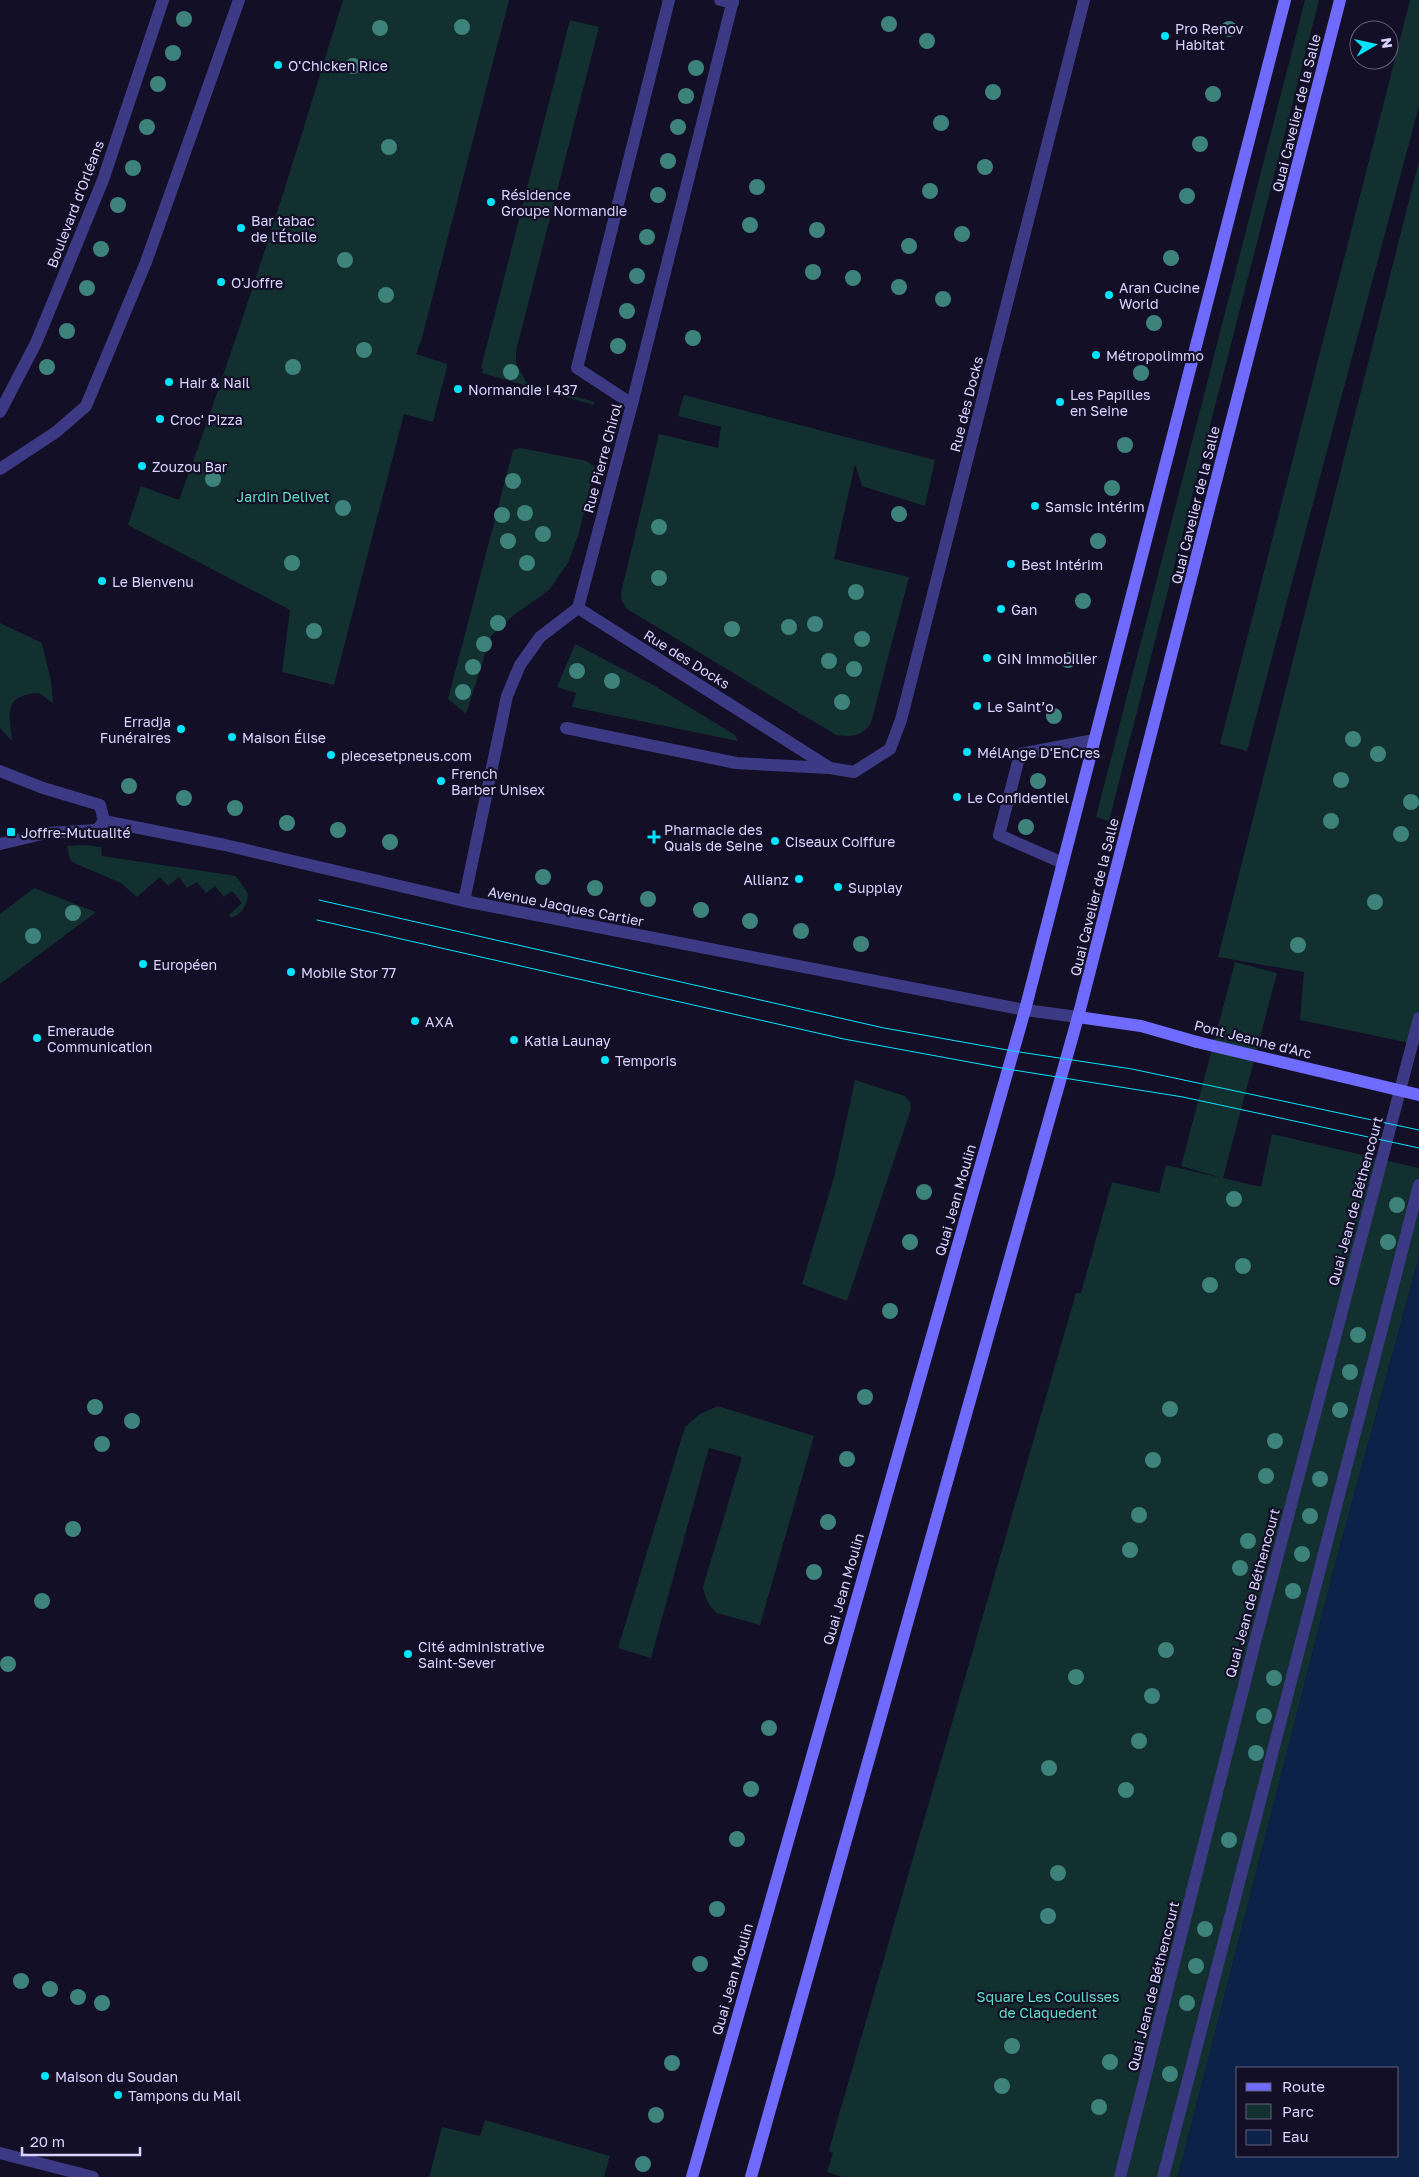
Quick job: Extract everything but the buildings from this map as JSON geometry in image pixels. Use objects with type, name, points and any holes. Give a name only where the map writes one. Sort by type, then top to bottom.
[{"type":"main road","points":[[1025,1010],[1285,0]]},
{"type":"main road","name":"Quai Cavelier de la Salle","points":[[1078,1017],[1340,0]]},
{"type":"main road","name":"Quai Jean Moulin","points":[[692,2177],[1025,1010]]},
{"type":"main road","points":[[751,2177],[1078,1017]]},
{"type":"main road","name":"Pont Jeanne d'Arc","points":[[1078,1017],[1141,1026],[1197,1042],[1419,1095]]},
{"type":"street","name":"Boulevard d'Orléans","points":[[0,412],[36,343],[103,180],[163,0]]},
{"type":"street","points":[[0,470],[56,432],[86,406],[146,262],[239,0]]},
{"type":"street","points":[[632,404],[576,368],[669,0]]},
{"type":"street","points":[[720,0],[733,2]]},
{"type":"street","name":"Rue des Docks","points":[[566,728],[736,763],[830,768],[854,772],[890,749],[901,720],[1084,0]]},
{"type":"street","name":"Rue Pierre Chirol","points":[[578,608],[632,404],[733,2]]},
{"type":"street","points":[[464,901],[507,696],[520,665],[540,637],[578,608]]},
{"type":"street","name":"Rue des Docks","points":[[578,608],[830,768]]},
{"type":"street","points":[[1062,863],[999,835],[1020,754],[1094,740]]},
{"type":"street","points":[[0,771],[43,788],[100,805],[104,821],[97,830],[47,833],[0,844]]},
{"type":"street","name":"Avenue Jacques Cartier","points":[[104,821],[234,847],[464,901],[1025,1010],[1078,1017]]},
{"type":"street","name":"Quai Jean de Béthencourt","points":[[1120,2177],[1255,1642],[1419,1018]]},
{"type":"street","points":[[1163,2177],[1419,1185]]},
{"type":"street","points":[[0,2153],[93,2177]]},
{"type":"green space","name":"Jardin Delivet","points":[[343,0],[509,0],[422,338],[416,354],[447,364],[433,422],[404,414],[334,685],[282,672],[290,610],[128,525],[141,486],[179,500],[264,252]]},
{"type":"green space","points":[[1305,0],[1319,0],[1109,821],[1096,817]]},
{"type":"green space","points":[[1410,0],[1419,0],[1419,106],[1247,751],[1220,744],[1392,70],[1399,70],[1399,43]]},
{"type":"green space","points":[[570,20],[599,27],[516,351],[516,363],[526,382],[594,402],[594,405],[482,373],[483,369],[481,368]]},
{"type":"green space","points":[[1419,161],[1419,1045],[1300,1020],[1304,972],[1218,957]]},
{"type":"green space","points":[[684,395],[935,460],[925,506],[862,486],[855,464],[834,559],[909,577],[871,723],[864,731],[851,736],[836,735],[627,609],[622,601],[621,593],[659,434],[718,448],[721,427],[678,416]]},
{"type":"green space","points":[[521,448],[587,461],[595,467],[579,533],[568,563],[549,590],[514,615],[491,636],[466,714],[448,699],[513,450]]},
{"type":"green space","points":[[0,623],[42,643],[51,681],[53,703],[39,693],[27,694],[19,697],[14,702],[10,714],[12,741],[0,728]]},
{"type":"green space","points":[[575,644],[655,686],[735,735],[738,741],[572,707],[576,693],[557,687]]},
{"type":"green space","points":[[67,846],[101,847],[102,856],[236,876],[248,894],[246,902],[241,912],[231,918],[229,915],[242,903],[232,891],[224,897],[215,886],[206,893],[197,882],[187,888],[179,877],[168,886],[160,877],[137,897],[121,883],[74,863],[70,859]]},
{"type":"green space","points":[[34,888],[96,912],[0,984],[0,914]]},
{"type":"green space","name":"Square Les Coulisses de Claquedent","points":[[1235,962],[1277,973],[1223,1178],[1261,1187],[1272,1134],[1419,1168],[1419,1257],[1335,1565],[1178,2177],[842,2177],[827,2172],[833,2153],[829,2151],[836,2125],[1076,1293],[1081,1293],[1112,1182],[1159,1193],[1166,1165],[1222,1178],[1181,1166]]},
{"type":"green space","points":[[855,1080],[905,1096],[910,1102],[911,1109],[847,1301],[802,1284],[834,1177]]},
{"type":"green space","points":[[718,1406],[814,1436],[760,1625],[717,1613],[709,1604],[705,1594],[703,1587],[742,1457],[709,1448],[651,1658],[618,1648],[685,1427],[700,1414]]},
{"type":"green space","points":[[485,2120],[610,2156],[604,2177],[429,2177],[442,2127],[480,2136]]},
{"type":"water","points":[[1419,1257],[1419,2177],[1178,2177],[1335,1565]]},
{"type":"tram line","points":[[319,900],[884,1028],[1013,1051],[1132,1069],[1419,1130]]},
{"type":"tram line","points":[[317,920],[844,1039],[1007,1069],[1183,1097],[1419,1148]]},
{"type":"place","name":"Pro Renov Habitat","points":[[1165,36]]},
{"type":"place","name":"O'Chicken Rice","points":[[278,65]]},
{"type":"place","name":"Résidence Groupe Normandie","points":[[491,202]]},
{"type":"place","name":"Bar tabac de l'Étoile","points":[[241,228]]},
{"type":"place","name":"O'Joffre","points":[[221,282]]},
{"type":"place","name":"Aran Cucine World","points":[[1109,295]]},
{"type":"place","name":"Métropolimmo","points":[[1096,355]]},
{"type":"place","name":"Hair & Nail","points":[[169,382]]},
{"type":"place","name":"Normandie I 437","points":[[458,389]]},
{"type":"place","name":"Les Papilles en Seine","points":[[1060,402]]},
{"type":"place","name":"Croc' Pizza","points":[[160,419]]},
{"type":"place","name":"Zouzou Bar","points":[[142,466]]},
{"type":"place","name":"Samsic Intérim","points":[[1035,506]]},
{"type":"place","name":"Best Intérim","points":[[1011,564]]},
{"type":"place","name":"Le Bienvenu","points":[[102,581]]},
{"type":"place","name":"Gan","points":[[1001,609]]},
{"type":"place","name":"GIN Immobilier","points":[[987,658]]},
{"type":"place","name":"Le Saint’o","points":[[977,706]]},
{"type":"place","name":"Erradja Funéraires","points":[[181,729]]},
{"type":"place","name":"Maison Élise","points":[[232,737]]},
{"type":"place","name":"MélAnge D'EnCres","points":[[967,752]]},
{"type":"place","name":"piecesetpneus.com","points":[[331,755]]},
{"type":"place","name":"French Barber Unisex","points":[[441,781]]},
{"type":"place","name":"Le Confidentiel","points":[[957,797]]},
{"type":"place","name":"Joffre-Mutualité","points":[[11,832]]},
{"type":"place","name":"Pharmacie des Quais de Seine","points":[[654,837]]},
{"type":"place","name":"Ciseaux Coiffure","points":[[775,841]]},
{"type":"place","name":"Allianz","points":[[799,879]]},
{"type":"place","name":"Supplay","points":[[838,887]]},
{"type":"place","name":"Européen","points":[[143,964]]},
{"type":"place","name":"Mobile Stor 77","points":[[291,972]]},
{"type":"place","name":"AXA","points":[[415,1021]]},
{"type":"place","name":"Emeraude Communication","points":[[37,1038]]},
{"type":"place","name":"Katia Launay","points":[[514,1040]]},
{"type":"place","name":"Temporis","points":[[605,1060]]},
{"type":"place","name":"Cité administrative Saint-Sever","points":[[408,1654]]},
{"type":"place","name":"Maison du Soudan","points":[[45,2076]]},
{"type":"place","name":"Tampons du Mail","points":[[118,2095]]}]
